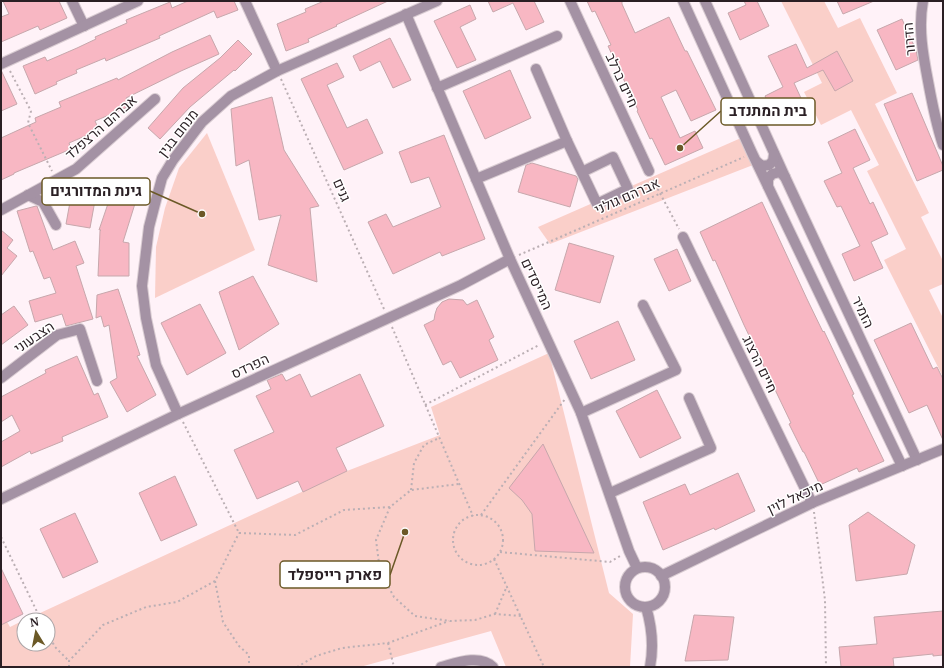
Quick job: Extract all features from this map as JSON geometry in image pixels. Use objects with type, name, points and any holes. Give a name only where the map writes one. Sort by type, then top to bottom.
[{"type":"street","points":[[72,1],[84,26]]},
{"type":"street","points":[[3,62],[138,1]]},
{"type":"street","points":[[245,1],[277,71]]},
{"type":"street","name":"מנחם בגין","points":[[178,414],[156,365],[145,312],[142,286],[149,227],[162,178],[173,160],[202,122],[230,96],[277,71],[437,1]]},
{"type":"street","name":"חיים ברלב","points":[[570,1],[649,171]]},
{"type":"street","points":[[684,1],[768,186],[902,466]]},
{"type":"street","name":"הזמיר","points":[[705,1],[774,154],[917,460]]},
{"type":"street","name":"הדרור","points":[[923,1],[920,16],[920,30],[925,67],[930,98],[943,145]]},
{"type":"street","name":"המייסדים","points":[[406,14],[510,259],[581,413],[629,551],[637,568]]},
{"type":"street","points":[[437,88],[557,36]]},
{"type":"street","points":[[536,69],[567,141],[597,204],[628,189],[613,157],[582,172]]},
{"type":"street","name":"אברהם הרצפלד","points":[[1,210],[76,169],[155,99]]},
{"type":"street","points":[[476,179],[567,141]]},
{"type":"street","points":[[755,158],[762,166],[769,165],[774,161],[774,154]]},
{"type":"street","points":[[768,186],[768,179],[772,174],[780,172],[785,177]]},
{"type":"street","points":[[28,195],[43,202],[56,224]]},
{"type":"street","name":"חיים הרצוג","points":[[683,237],[812,503]]},
{"type":"street","name":"הפרדס","points":[[1,499],[178,414],[461,285],[510,259]]},
{"type":"street","points":[[581,413],[676,370],[643,305]]},
{"type":"street","name":"הצבעוני","points":[[1,378],[57,335],[80,329],[97,381]]},
{"type":"street","points":[[610,493],[711,448],[689,398]]},
{"type":"street","name":"מיכאל לוין","points":[[661,576],[812,503],[943,449]]},
{"type":"street","points":[[637,568],[651,568],[661,576],[664,582],[664,589],[662,596],[653,605],[640,606],[629,600],[626,594],[625,582],[628,576],[637,568]]},
{"type":"street","points":[[646,606],[651,622],[653,636],[653,654],[650,667]]},
{"type":"street","points":[[441,667],[459,662],[482,660],[493,667]]},
{"type":"path","points":[[3,62],[30,111],[28,123],[56,180]]},
{"type":"path","name":"גנים","points":[[277,71],[388,318],[473,516]]},
{"type":"path","name":"אברהם גולני","points":[[510,259],[660,193],[755,158]]},
{"type":"path","points":[[649,171],[683,237]]},
{"type":"path","points":[[425,405],[548,341]]},
{"type":"path","points":[[481,515],[571,391]]},
{"type":"path","points":[[178,414],[239,533]]},
{"type":"path","points":[[411,490],[414,463],[424,445],[439,438]]},
{"type":"path","points":[[459,484],[411,490],[390,507],[376,540],[380,570],[394,597],[415,616],[450,621],[475,620],[495,614],[521,616]]},
{"type":"path","points":[[812,503],[825,600],[826,667]]},
{"type":"path","points":[[239,533],[295,535],[344,510],[390,507]]},
{"type":"path","points":[[481,515],[490,518],[496,523],[501,530],[502,544],[500,552],[494,559],[479,565],[470,564],[460,558],[457,554],[453,537],[455,530],[460,523],[473,516],[481,515]]},
{"type":"path","points":[[69,667],[69,661],[103,625],[146,607],[176,602],[215,581],[239,533]]},
{"type":"path","points":[[1,537],[37,612]]},
{"type":"path","points":[[500,552],[610,562],[629,551]]},
{"type":"path","points":[[494,559],[544,667]]},
{"type":"path","points":[[215,581],[223,622],[239,646],[249,655],[249,667]]},
{"type":"path","points":[[495,614],[507,586]]},
{"type":"path","points":[[297,667],[316,656],[342,648],[388,643],[450,621]]},
{"type":"path","points":[[388,643],[394,667]]},
{"type":"path","points":[[56,649],[69,661]]},
{"type":"shaded area","points":[[781,1],[824,1],[838,28],[860,18],[897,93],[875,104],[929,213],[921,217],[943,261],[943,284],[929,290],[943,318],[943,377],[884,260],[906,249],[867,171],[879,165],[851,110],[821,125],[804,92],[822,83]]},
{"type":"shaded area","points":[[207,133],[255,250],[155,298],[156,247],[165,208],[179,168]]},
{"type":"shaded area","points":[[741,138],[753,165],[550,244],[538,227]]},
{"type":"shaded area","points":[[549,353],[609,593],[633,614],[630,667],[506,667],[491,631],[360,667],[1,667],[1,611],[10,627],[16,624],[16,652],[56,652],[56,612],[42,612],[347,471],[440,435],[431,407]]},
{"type":"building","points":[[3,1],[59,1],[67,18],[40,30],[38,26],[1,42],[1,17],[9,14]]},
{"type":"building","points":[[188,1],[234,1],[238,10],[217,18],[214,11],[159,36],[160,38],[106,61],[105,58],[76,70],[77,73],[56,82],[57,84],[35,94],[23,66],[45,57],[47,61],[77,48],[96,39],[95,37],[127,23],[126,20],[170,2],[172,8]]},
{"type":"building","points":[[324,1],[388,1],[308,39],[309,42],[286,51],[277,24],[306,12],[305,9]]},
{"type":"building","points":[[488,1],[534,1],[544,22],[526,30],[513,3],[493,12]]},
{"type":"building","points":[[587,1],[622,1],[635,33],[669,17],[716,110],[691,121],[676,90],[661,97],[680,138],[695,131],[703,148],[665,165],[652,138],[650,139],[637,111],[638,110],[608,46],[611,45],[595,11],[592,12]]},
{"type":"building","points":[[744,1],[757,1],[769,26],[740,40],[728,13],[746,5]]},
{"type":"building","points":[[837,1],[874,1],[843,14]]},
{"type":"building","points":[[470,5],[476,19],[460,27],[476,60],[457,68],[434,21]]},
{"type":"building","points":[[902,19],[916,50],[918,60],[896,70],[877,30]]},
{"type":"building","points":[[210,35],[219,54],[126,98],[130,106],[95,121],[99,130],[69,143],[71,149],[1,180],[1,138],[36,122],[35,118],[61,107],[59,102],[117,78],[118,80],[172,52]]},
{"type":"building","points":[[390,38],[411,80],[393,88],[380,61],[360,71],[353,56]]},
{"type":"building","points":[[238,40],[252,54],[235,71],[234,70],[190,107],[160,139],[148,128],[183,88],[220,58]]},
{"type":"building","points":[[796,44],[807,68],[837,51],[853,81],[835,91],[823,70],[794,83],[806,109],[777,122],[765,96],[783,87],[768,56]]},
{"type":"building","points":[[337,63],[344,77],[327,85],[347,128],[367,119],[383,153],[344,170],[301,79]]},
{"type":"building","points":[[1,70],[17,104],[1,111]]},
{"type":"building","points":[[510,70],[531,118],[485,139],[463,91]]},
{"type":"building","points":[[912,93],[943,166],[943,170],[917,181],[884,104]]},
{"type":"building","points":[[272,97],[284,150],[319,206],[310,208],[317,282],[268,265],[281,215],[259,220],[249,160],[236,166],[231,109]]},
{"type":"building","points":[[855,129],[870,160],[853,168],[870,204],[873,202],[888,234],[871,242],[883,268],[854,281],[842,254],[860,246],[841,206],[837,207],[824,181],[842,173],[828,142]]},
{"type":"building","points":[[444,135],[485,239],[442,256],[440,252],[393,274],[368,222],[386,214],[393,227],[441,207],[429,177],[411,183],[399,152]]},
{"type":"building","points":[[532,163],[576,176],[578,179],[570,207],[518,192],[526,165]]},
{"type":"building","points":[[74,180],[98,184],[90,228],[66,224]]},
{"type":"building","points":[[114,186],[138,194],[123,242],[129,243],[129,276],[98,276],[101,230],[99,230]]},
{"type":"building","points":[[762,202],[807,299],[854,394],[852,395],[884,461],[859,472],[857,468],[820,485],[789,424],[791,423],[715,260],[713,261],[700,232]]},
{"type":"building","points":[[37,206],[53,250],[75,241],[84,263],[76,266],[93,319],[66,326],[62,314],[35,322],[29,301],[56,293],[50,277],[44,279],[33,251],[30,252],[17,211]]},
{"type":"building","points":[[1,230],[13,240],[7,248],[17,256],[1,276]]},
{"type":"building","points":[[569,243],[614,256],[600,303],[555,290]]},
{"type":"building","points":[[677,249],[691,281],[669,291],[654,259]]},
{"type":"building","points":[[253,276],[279,324],[239,350],[219,292]]},
{"type":"building","points":[[118,289],[140,355],[137,356],[156,395],[127,412],[110,382],[117,378],[109,325],[104,327],[101,316],[96,318],[97,295]]},
{"type":"building","points":[[449,299],[463,300],[467,305],[477,300],[494,337],[489,340],[498,360],[460,378],[451,361],[443,365],[424,325],[434,320],[437,308],[442,302]]},
{"type":"building","points":[[200,304],[226,353],[187,375],[161,323]]},
{"type":"building","points":[[14,306],[28,325],[1,345],[1,315]]},
{"type":"building","points":[[618,321],[635,360],[591,379],[574,341]]},
{"type":"building","points":[[911,323],[933,369],[937,367],[943,379],[943,440],[927,405],[909,413],[874,340]]},
{"type":"building","points":[[77,356],[94,395],[98,393],[108,417],[62,437],[63,441],[31,454],[30,451],[1,467],[1,442],[20,431],[12,415],[1,422],[1,397],[46,373],[45,370]]},
{"type":"building","points":[[282,374],[286,381],[300,374],[311,397],[360,374],[384,426],[336,448],[347,471],[303,492],[298,481],[257,499],[234,450],[274,432],[256,396],[271,389],[267,380]]},
{"type":"building","points":[[657,390],[681,438],[640,458],[616,411]]},
{"type":"building","points":[[543,444],[594,553],[535,551],[532,514],[522,500],[509,488]]},
{"type":"building","points":[[738,473],[755,511],[715,530],[714,528],[663,550],[643,502],[685,484],[690,495]]},
{"type":"building","points":[[175,476],[197,525],[161,541],[139,493]]},
{"type":"building","points":[[868,512],[915,545],[907,574],[856,581],[849,525]]},
{"type":"building","points":[[75,513],[98,562],[63,578],[40,529]]},
{"type":"building","points":[[1,568],[22,612],[16,612],[16,618],[1,625]]},
{"type":"building","points":[[943,611],[943,655],[933,656],[933,654],[893,658],[894,667],[841,667],[839,647],[877,644],[874,617]]},
{"type":"building","points":[[694,615],[734,617],[728,660],[685,661]]},
{"type":"place","name":"בית המתנדב","points":[[680,148]]},
{"type":"place","name":"גינת המדורגים","points":[[202,214]]},
{"type":"place","name":"פארק רייספלד","points":[[405,532]]}]
